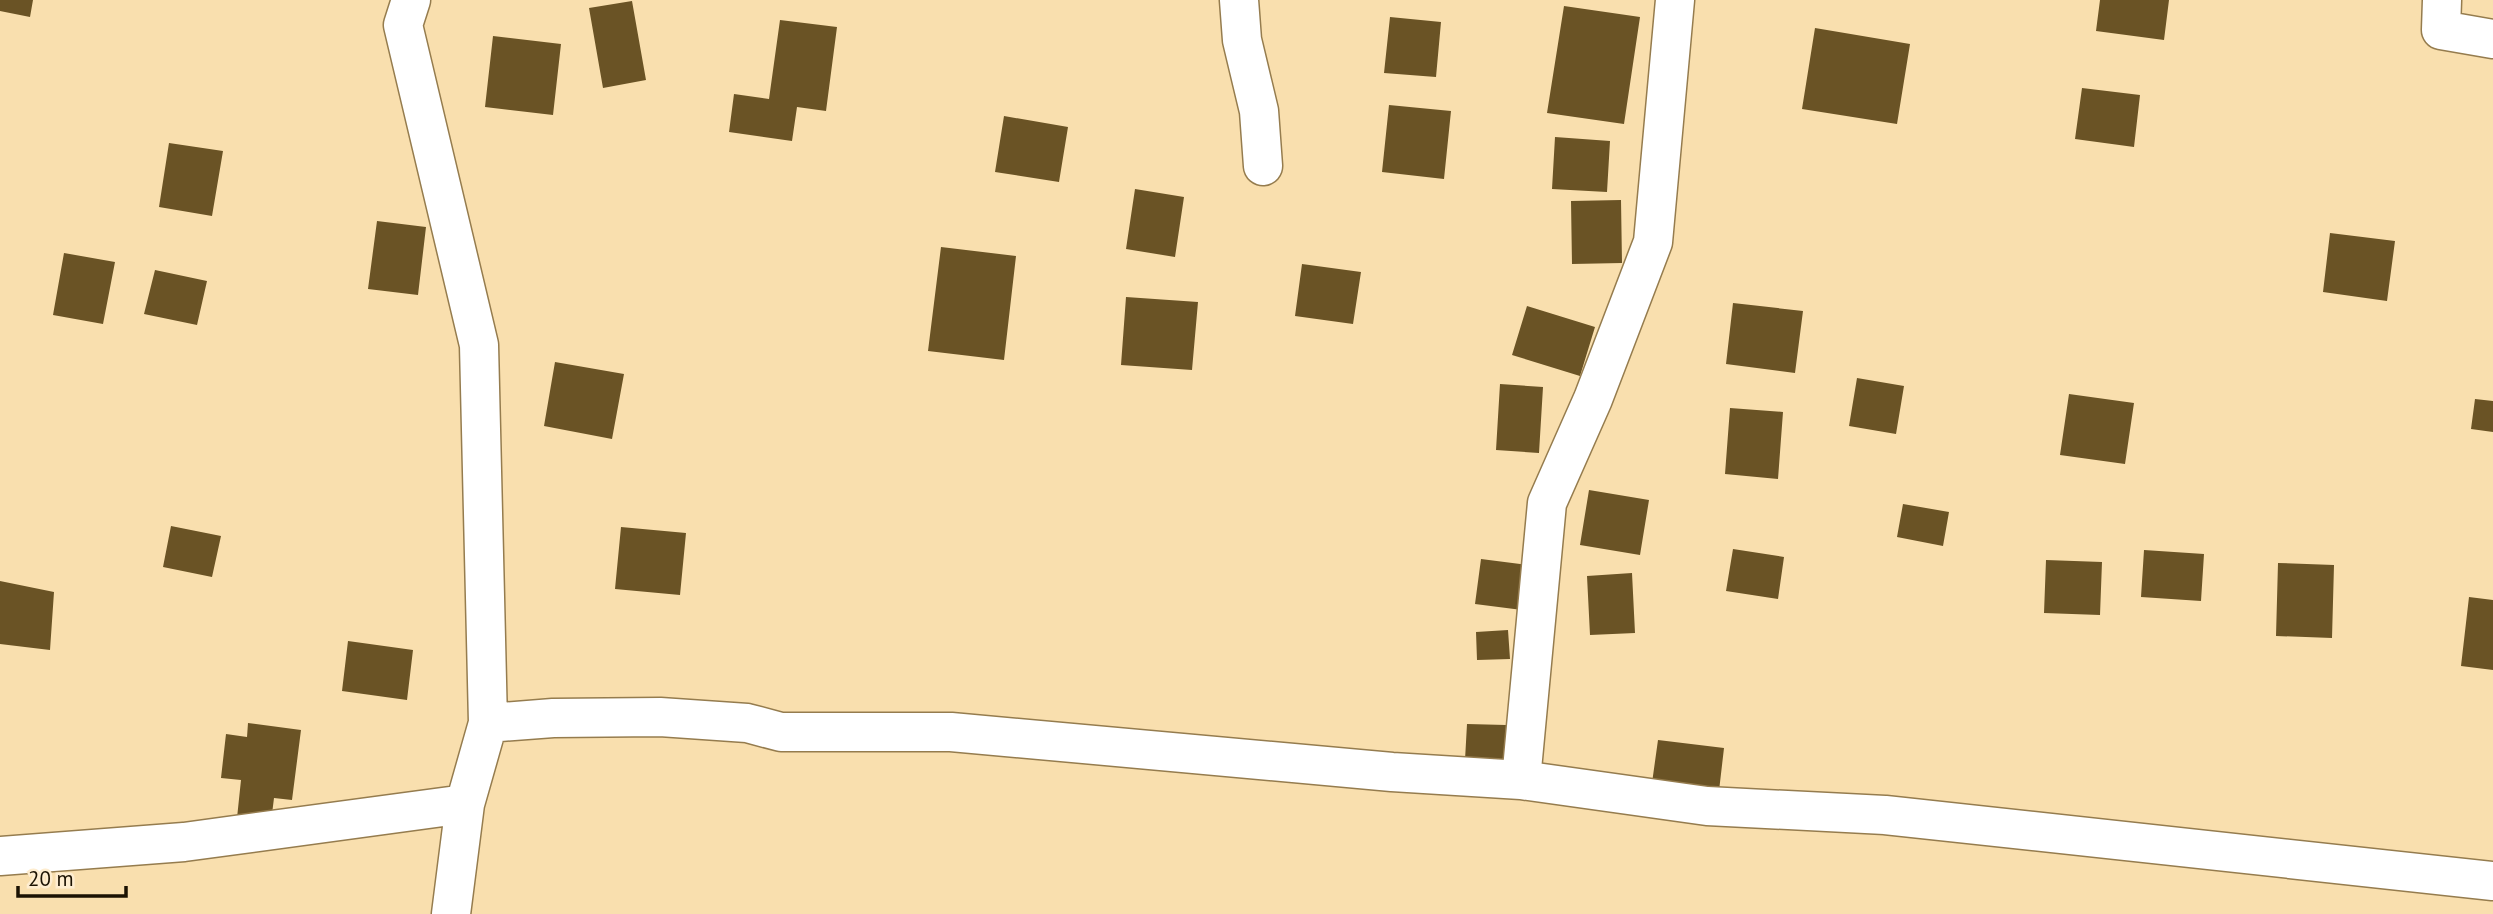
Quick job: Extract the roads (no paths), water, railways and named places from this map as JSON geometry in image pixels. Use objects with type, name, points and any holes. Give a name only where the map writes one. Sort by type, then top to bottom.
[{"type":"street","points":[[411,0],[403,25],[479,345],[488,723],[465,804],[451,914]]},
{"type":"street","points":[[1239,0],[1242,40],[1259,111],[1263,166]]},
{"type":"street","points":[[1521,780],[1547,503],[1593,399],[1653,242],[1675,0]]},
{"type":"street","points":[[2442,0],[2441,30],[2493,39]]},
{"type":"street","points":[[488,723],[552,718],[660,718],[747,723],[781,732],[951,732],[1392,772],[1521,780],[1707,806],[1885,815],[2493,881]]},
{"type":"street","points":[[0,856],[184,842],[465,804]]}]
